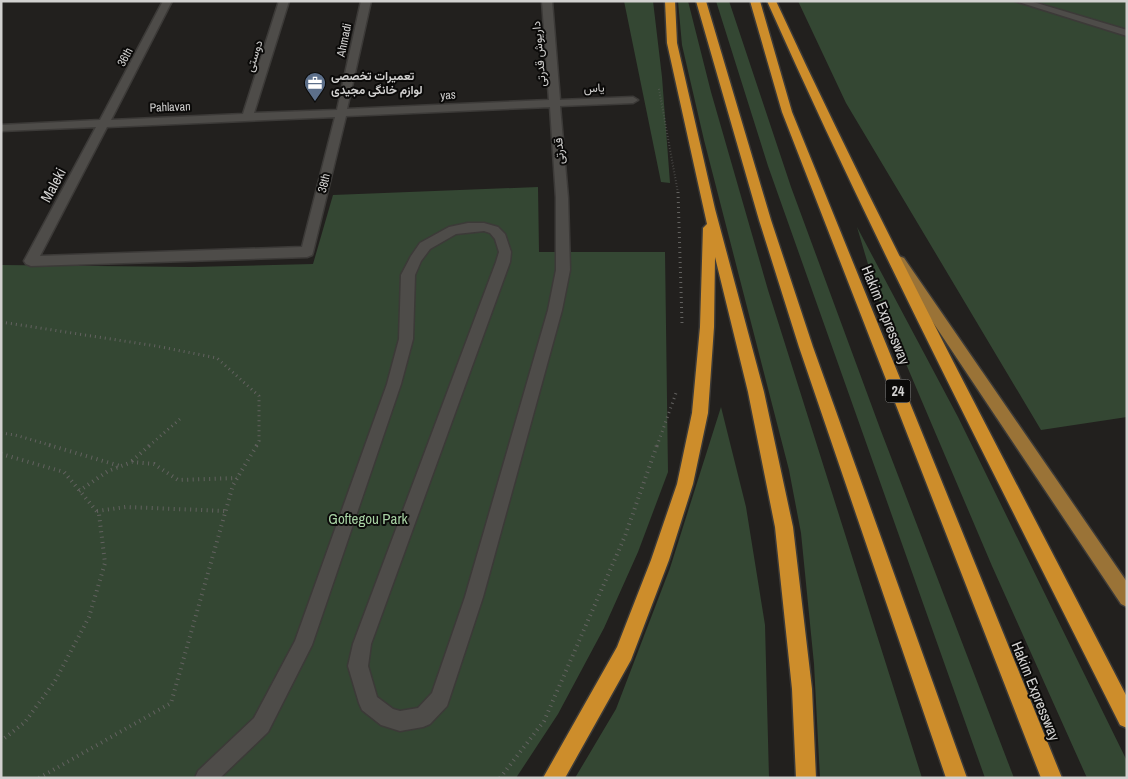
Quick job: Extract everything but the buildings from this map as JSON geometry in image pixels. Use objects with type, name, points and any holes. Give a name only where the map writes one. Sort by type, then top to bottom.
[{"type":"highway","points":[[670,1],[672,43],[709,209],[756,392],[784,527],[802,689],[806,778]]},
{"type":"highway","points":[[701,1],[806,347],[957,778]]},
{"type":"highway","name":"Hakim Expressway","points":[[755,1],[787,112],[1052,778]]},
{"type":"highway","points":[[771,1],[822,113],[883,237],[1127,718]]},
{"type":"highway","points":[[553,778],[624,653],[660,560],[685,484],[700,413],[707,327],[709,209]]},
{"type":"main road","points":[[883,237],[1127,598]]},
{"type":"street","name":"36th","points":[[104,124],[168,1]]},
{"type":"street","name":"دوستی","points":[[247,118],[284,1]]},
{"type":"street","name":"Ahmadi","points":[[341,114],[366,1]]},
{"type":"street","name":"داریوش قدرتی","points":[[547,1],[556,104]]},
{"type":"street","points":[[1019,1],[1127,33]]},
{"type":"street","name":"یاس","points":[[556,104],[633,100]]},
{"type":"street","name":"yas","points":[[341,114],[556,104]]},
{"type":"street","name":"قدرتی","points":[[205,778],[261,725],[303,646],[394,384],[406,339],[408,275],[416,259],[426,246],[453,230],[468,227],[484,227],[494,230],[501,237],[505,252],[503,262],[362,644],[358,666],[369,703],[388,718],[400,721],[423,717],[440,699],[474,597],[555,310],[564,270],[556,104]]},
{"type":"street","name":"Pahlavan","points":[[1,128],[341,114]]},
{"type":"street","name":"38th","points":[[31,261],[307,252],[341,114]]},
{"type":"street","name":"Maleki","points":[[31,261],[104,124]]},
{"type":"path","points":[[677,183],[682,325]]},
{"type":"path","points":[[1,322],[156,346],[217,358],[233,370],[259,396],[259,441],[233,485],[171,703],[39,778]]},
{"type":"path","points":[[500,778],[544,721],[625,536],[677,391]]},
{"type":"path","points":[[80,491],[108,471],[132,462],[180,419]]},
{"type":"path","points":[[1,433],[15,435],[121,466]]},
{"type":"path","points":[[1,454],[64,472],[99,514],[105,562],[89,617],[55,681],[25,722],[1,741]]},
{"type":"path","points":[[132,462],[154,464],[178,480],[237,478]]},
{"type":"path","points":[[96,511],[126,507],[226,511]]},
{"type":"green space","points":[[624,1],[653,1],[662,77],[670,183],[661,182]]},
{"type":"green space","points":[[678,1],[688,1],[711,92],[768,290],[922,778],[820,778],[814,664],[801,533],[789,470],[704,140],[682,45]]},
{"type":"green space","points":[[716,1],[729,1],[791,187],[881,431],[1014,778],[985,778],[768,166]]},
{"type":"green space","points":[[798,1],[1127,1],[1127,417],[1041,430],[846,103]]},
{"type":"green space","name":"Goftegou Park","points":[[538,187],[539,252],[665,252],[668,472],[638,552],[604,628],[558,714],[516,778],[1,778],[1,265],[191,267],[313,264],[333,195]]},
{"type":"green space","points":[[857,227],[958,417],[1127,761],[1127,778],[1087,778],[992,566],[878,298]]},
{"type":"green space","points":[[721,407],[746,507],[765,625],[769,778],[575,778],[616,709],[670,568]]},
{"type":"place","name":"تعمیرات تخصصی لوازم خانگی مجیدی","points":[[315,102]]}]
